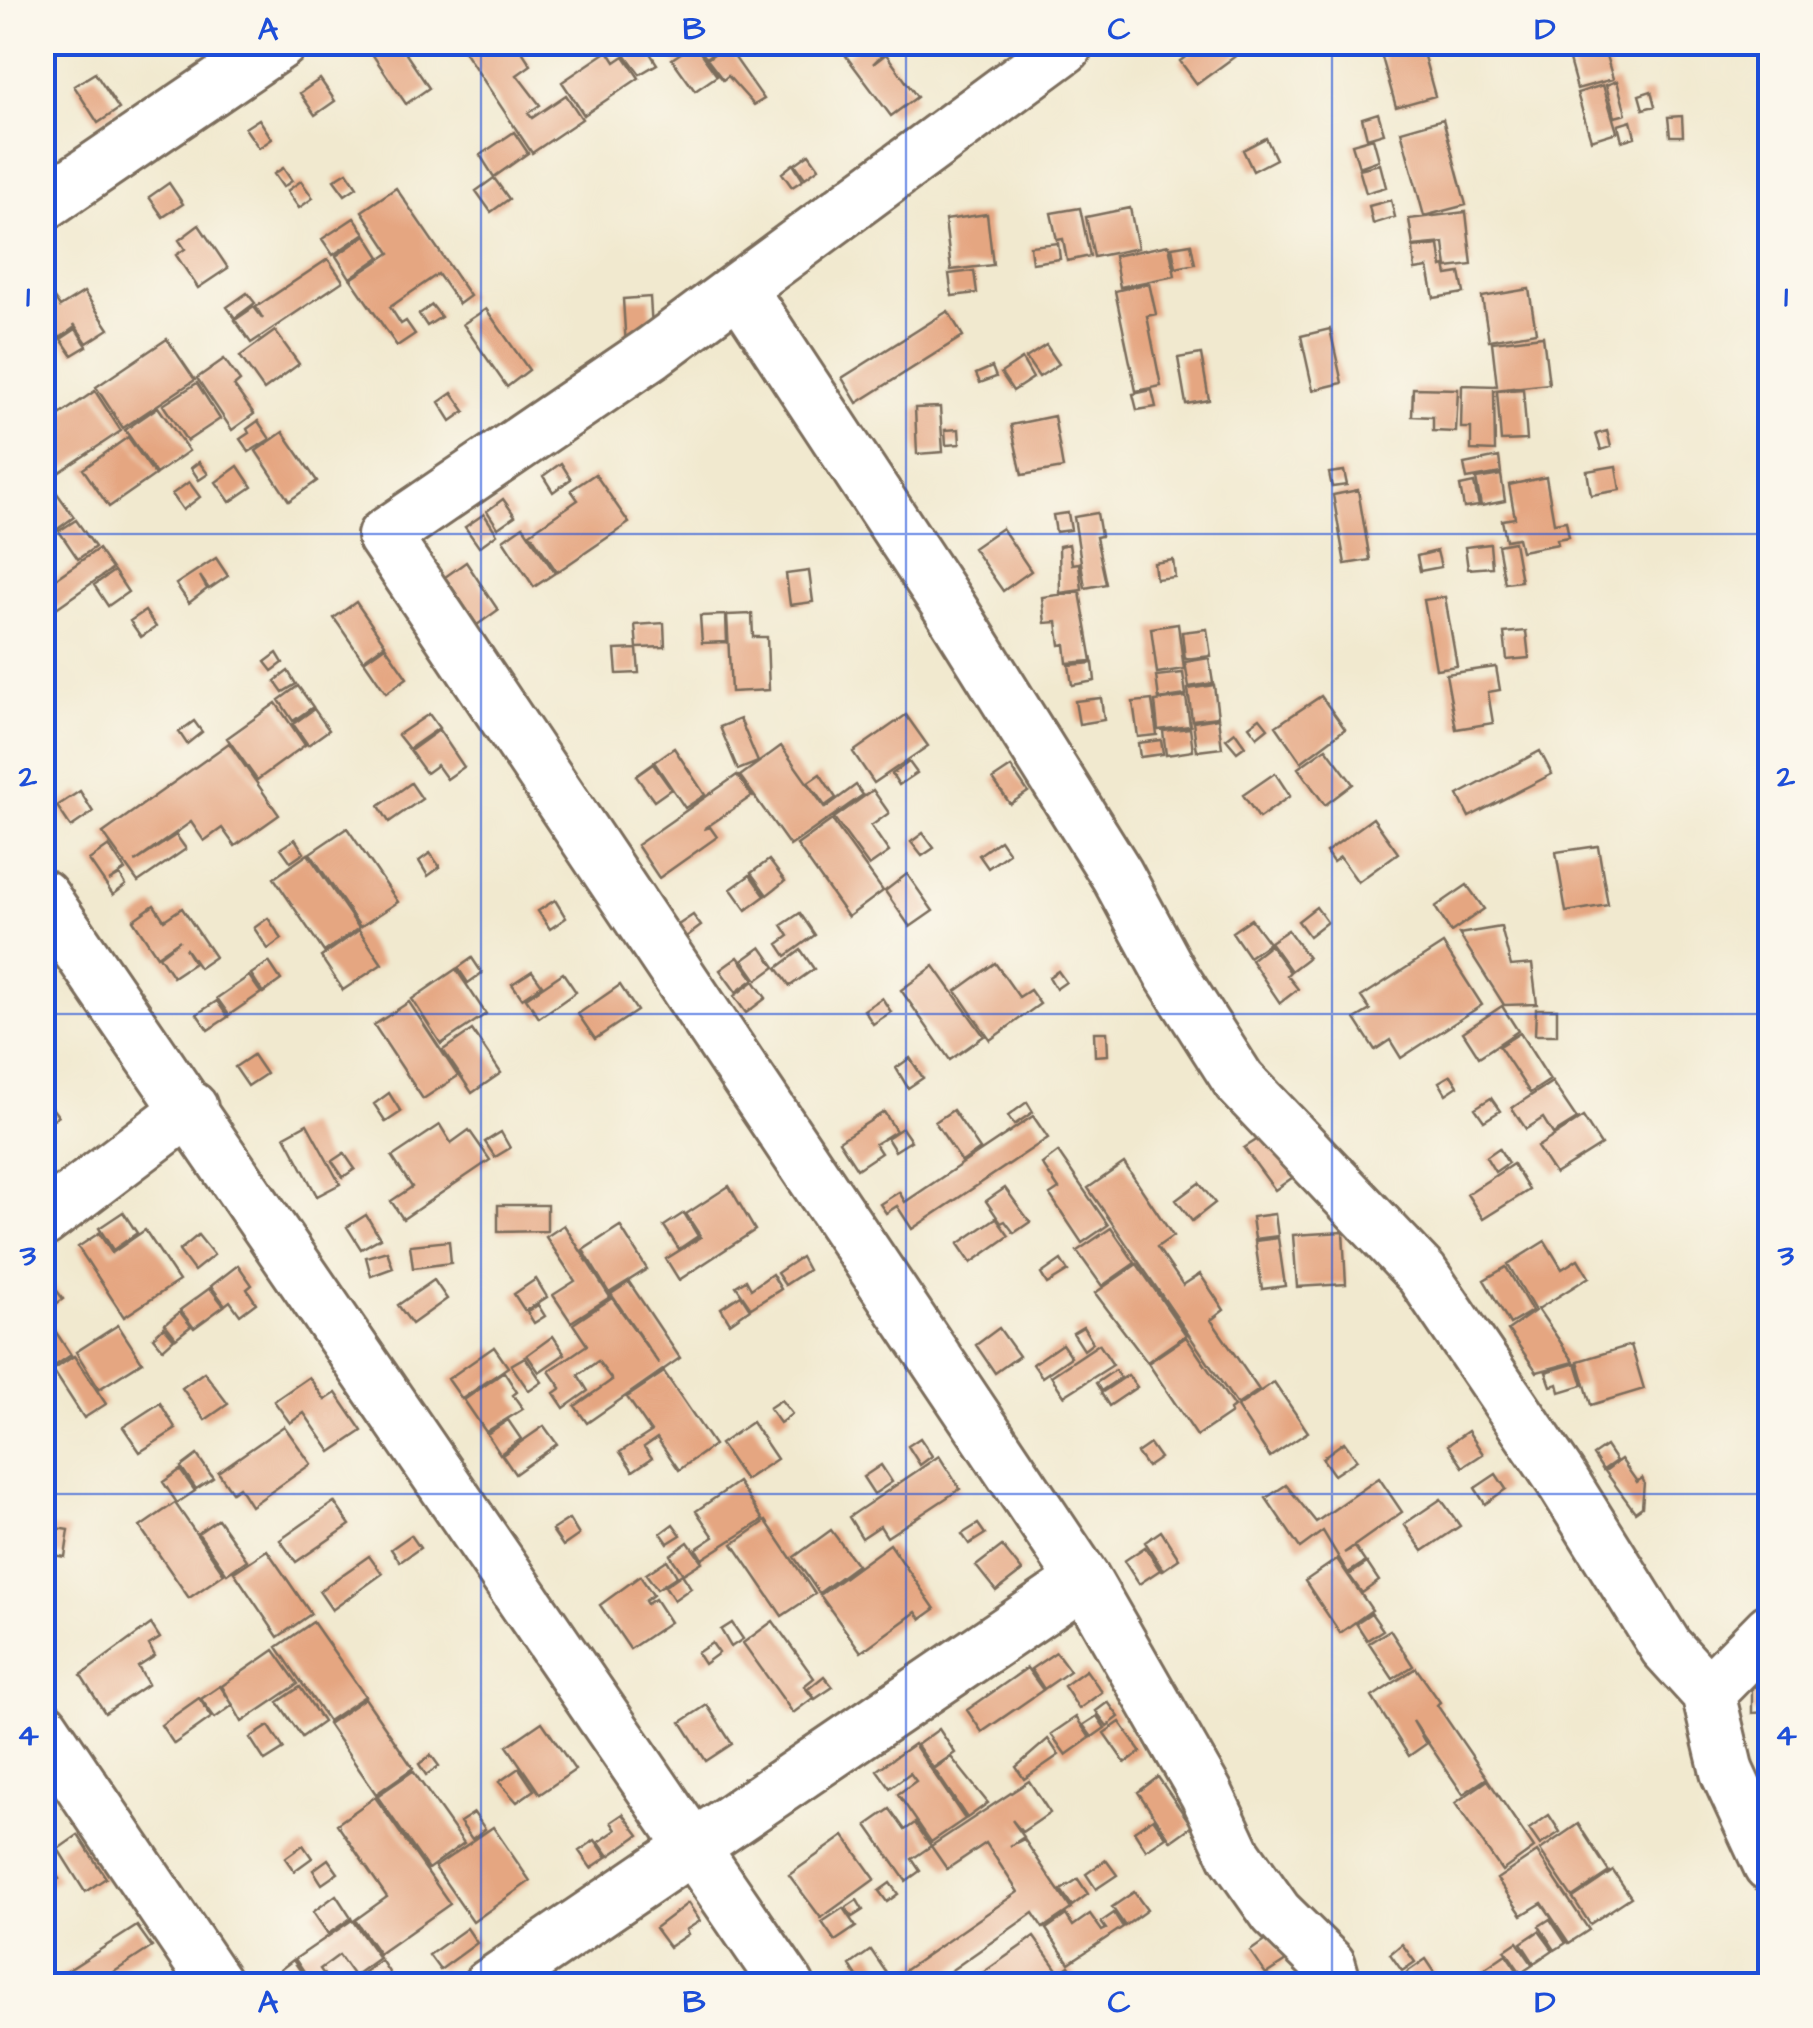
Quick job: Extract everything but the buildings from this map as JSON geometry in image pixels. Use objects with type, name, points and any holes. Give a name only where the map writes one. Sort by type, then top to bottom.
[{"type":"street","points":[[42,205],[281,42]]},
{"type":"street","points":[[1063,42],[1066,47],[653,352],[384,536],[1084,1580],[1206,1794],[1235,1856],[1276,1913],[1330,1964],[1335,1986]]},
{"type":"street","points":[[739,288],[950,608],[1117,875],[1170,973],[1239,1081],[1422,1274],[1560,1477],[1666,1646],[1708,1693],[1727,1772],[1770,1865]]},
{"type":"street","points":[[42,896],[788,1986]]},
{"type":"street","points":[[42,1220],[190,1108]]},
{"type":"street","points":[[490,1986],[1084,1580]]},
{"type":"street","points":[[1708,1693],[1770,1630]]},
{"type":"street","points":[[42,1727],[218,1986]]}]
